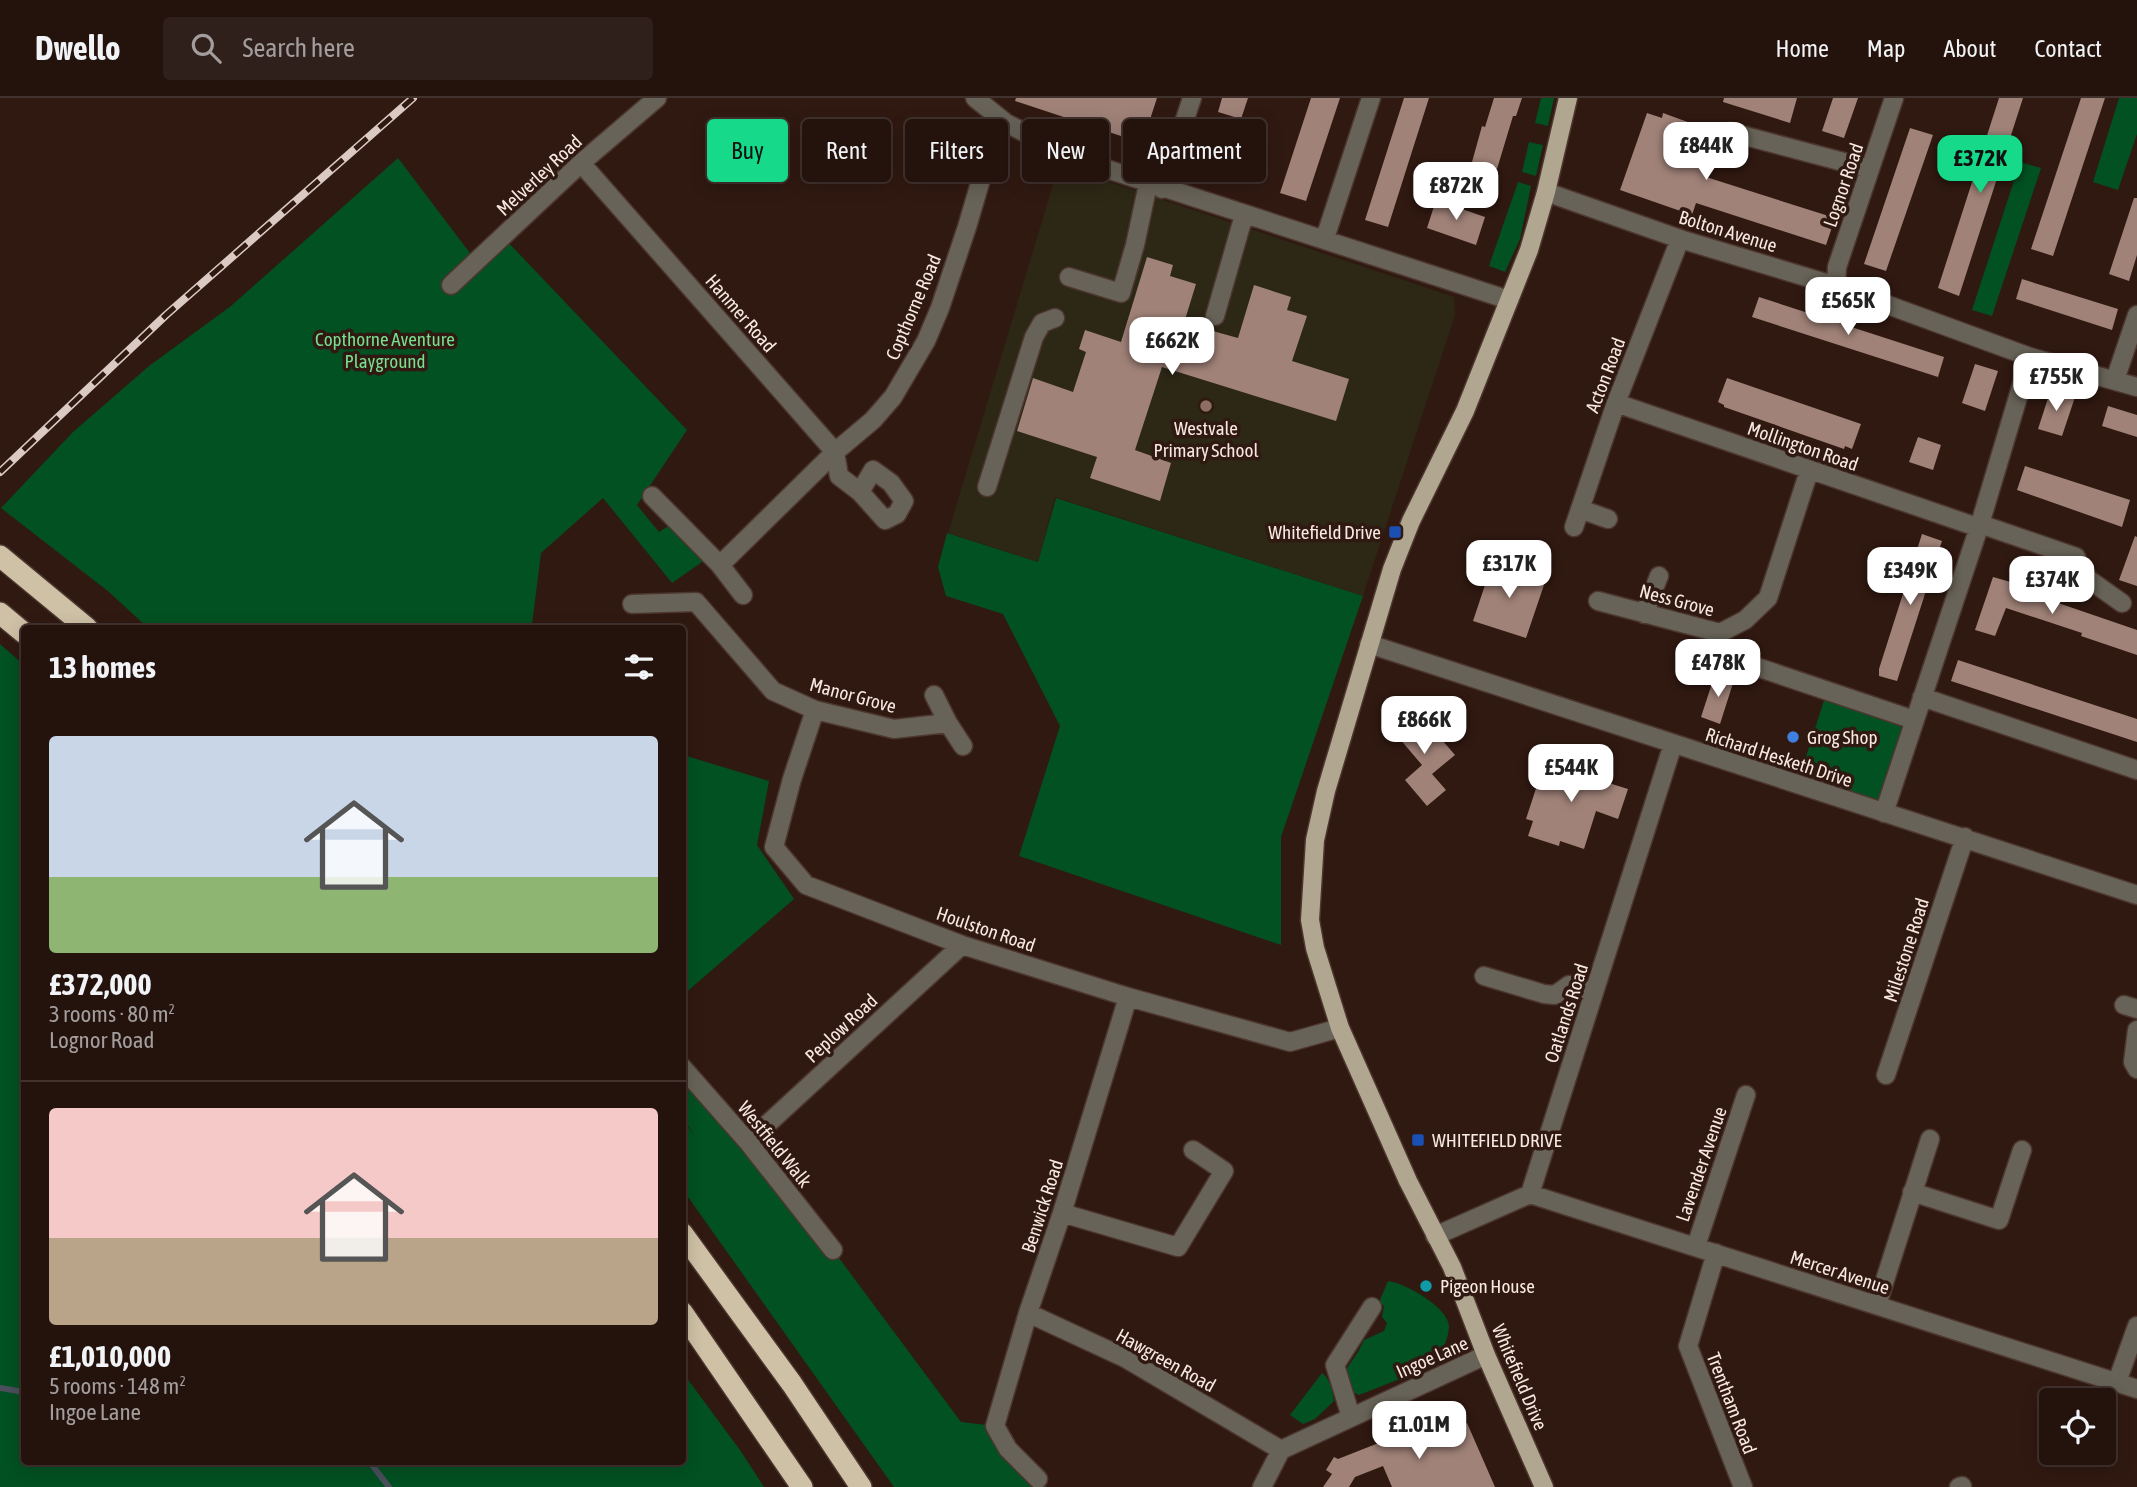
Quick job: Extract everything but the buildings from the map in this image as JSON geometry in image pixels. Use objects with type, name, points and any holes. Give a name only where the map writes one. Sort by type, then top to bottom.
[{"type":"highway","points":[[0,556],[83,625]]},
{"type":"highway","points":[[0,613],[21,630]]},
{"type":"highway","points":[[686,1238],[792,1384],[861,1487]]},
{"type":"highway","points":[[686,1318],[802,1487]]},
{"type":"main road","name":"Whitefield Drive","points":[[1544,1487],[1486,1355],[1452,1267],[1408,1181],[1340,1028],[1315,948],[1310,920],[1315,840],[1326,791],[1392,569],[1411,520],[1465,411],[1529,250],[1568,98]]},
{"type":"street","name":"Melverley Road","points":[[451,285],[581,163],[657,98]]},
{"type":"street","points":[[975,98],[1001,119]]},
{"type":"street","points":[[1069,277],[1121,293],[1154,186],[1192,98]]},
{"type":"street","points":[[1325,238],[1371,98]]},
{"type":"street","name":"Lognor Road","points":[[1836,286],[1837,267],[1894,98]]},
{"type":"street","points":[[1008,124],[1076,159],[1509,300]]},
{"type":"street","points":[[1730,132],[1870,169]]},
{"type":"street","name":"Hanmer Road","points":[[581,163],[835,452],[839,476],[860,492]]},
{"type":"street","name":"Copthorne Road","points":[[720,565],[835,452],[873,420],[893,397],[926,341],[957,258],[980,182]]},
{"type":"street","name":"Bolton Avenue","points":[[1546,192],[1680,239],[1836,286],[2030,358],[2137,387]]},
{"type":"street","points":[[1214,316],[1244,215]]},
{"type":"street","name":"Acton Road","points":[[1574,527],[1616,403],[1680,239]]},
{"type":"street","points":[[2115,380],[2137,315]]},
{"type":"street","points":[[987,487],[1034,337],[1042,323],[1055,318]]},
{"type":"street","points":[[1884,813],[1979,526],[2030,358]]},
{"type":"street","name":"Mollington Road","points":[[1616,403],[1809,471],[2076,557],[2084,576],[2122,603]]},
{"type":"street","name":"Ness Grove","points":[[1598,601],[1720,634],[1745,620],[1768,598],[1809,471]]},
{"type":"street","points":[[652,496],[720,565],[743,595]]},
{"type":"street","points":[[1580,509],[1608,519]]},
{"type":"street","points":[[1644,614],[1659,576]]},
{"type":"street","name":"Manor Grove","points":[[632,604],[696,602],[774,691],[815,710],[894,729],[948,723]]},
{"type":"street","name":"Richard Hesketh Drive","points":[[1369,644],[2137,895]]},
{"type":"street","points":[[1733,659],[1914,720]]},
{"type":"street","points":[[934,695],[963,746]]},
{"type":"street","points":[[1922,697],[2137,769]]},
{"type":"street","name":"Houlston Road","points":[[815,710],[792,779],[774,847],[806,886],[962,945],[1128,998],[1290,1042],[1340,1028]]},
{"type":"street","name":"Oatlands Road","points":[[1531,1194],[1672,744]]},
{"type":"street","name":"Milestone Road","points":[[1886,1075],[1965,837]]},
{"type":"street","name":"Peplow Road","points":[[748,1142],[962,945]]},
{"type":"street","points":[[1484,976],[1544,995],[1555,995],[1569,985],[1594,993]]},
{"type":"street","name":"Benwick Road","points":[[1038,1479],[1009,1449],[995,1426],[1128,998]]},
{"type":"street","points":[[2137,1030],[2133,1062],[2137,1069]]},
{"type":"street","name":"Westfield Walk","points":[[686,1072],[748,1142],[833,1250]]},
{"type":"street","name":"Lavender Avenue","points":[[1696,1247],[1746,1095]]},
{"type":"street","points":[[1877,1305],[1930,1139]]},
{"type":"street","points":[[1062,1213],[1178,1247],[1224,1171],[1193,1150]]},
{"type":"street","points":[[1912,1192],[1999,1220],[2022,1150]]},
{"type":"street","points":[[1435,1236],[1531,1194]]},
{"type":"street","name":"Mercer Avenue","points":[[1531,1194],[2137,1389]]},
{"type":"street","name":"Trentham Road","points":[[1716,1253],[1688,1346],[1743,1487]]},
{"type":"street","points":[[1351,1417],[1335,1365],[1372,1307]]},
{"type":"street","name":"Hawgreen Road","points":[[1028,1313],[1125,1358],[1280,1450]]},
{"type":"street","points":[[2117,1382],[2137,1326]]},
{"type":"street","name":"Ingoe Lane","points":[[1280,1450],[1486,1355]]},
{"type":"street","points":[[1262,1487],[1280,1450]]},
{"type":"shaded area","name":"Westvale Primary School","points":[[1054,182],[1109,182],[1454,297],[1455,315],[1363,596],[1055,497],[1038,562],[948,533]]},
{"type":"green space","points":[[1541,98],[1554,98],[1548,126],[1535,123]]},
{"type":"green space","points":[[2119,98],[2137,98],[2137,134],[2118,190],[2093,182]]},
{"type":"green space","points":[[1529,142],[1543,145],[1536,176],[1522,172]]},
{"type":"green space","name":"Copthorne Aventure Playground","points":[[398,158],[476,261],[503,237],[687,430],[637,505],[659,532],[676,521],[705,560],[672,583],[603,498],[541,553],[533,625],[145,625],[109,592],[1,508],[73,432],[149,366],[231,306]]},
{"type":"green space","points":[[2020,162],[2041,168],[1992,316],[1972,310]]},
{"type":"green space","points":[[1518,182],[1531,186],[1520,239],[1505,272],[1489,266]]},
{"type":"green space","points":[[1056,498],[1363,596],[1281,837],[1281,945],[1019,856],[1060,726],[1003,614],[946,596],[938,567],[947,533],[1038,562]]},
{"type":"green space","points":[[0,644],[21,662],[21,1465],[686,1465],[686,1377],[764,1487],[0,1487]]},
{"type":"green space","points":[[1827,691],[1914,720],[1884,813],[1797,785]]},
{"type":"green space","points":[[686,756],[769,781],[757,845],[794,899],[686,992]]},
{"type":"green space","points":[[686,1074],[833,1250],[961,1422],[995,1426],[1047,1487],[894,1487],[686,1194],[686,1125],[695,1136],[686,1123]]},
{"type":"green space","points":[[1388,1281],[1415,1291],[1434,1304],[1447,1319],[1448,1335],[1438,1364],[1359,1395],[1349,1390],[1347,1368],[1364,1340],[1384,1331],[1387,1323],[1382,1317],[1384,1306],[1379,1302]]},
{"type":"green space","points":[[1322,1373],[1329,1382],[1334,1401],[1315,1419],[1303,1424],[1290,1415]]},
{"type":"waterway","points":[[0,1388],[21,1392]]},
{"type":"waterway","points":[[372,1465],[389,1487]]},
{"type":"railway","points":[[0,472],[166,315],[413,98]]},
{"type":"place","name":"Westvale Primary School","points":[[1206,406]]},
{"type":"place","name":"Whitefield Drive","points":[[1395,532]]},
{"type":"place","name":"Grog Shop","points":[[1793,737]]},
{"type":"place","name":"WHITEFIELD DRIVE","points":[[1418,1140]]},
{"type":"place","name":"Pigeon House","points":[[1426,1286]]}]
